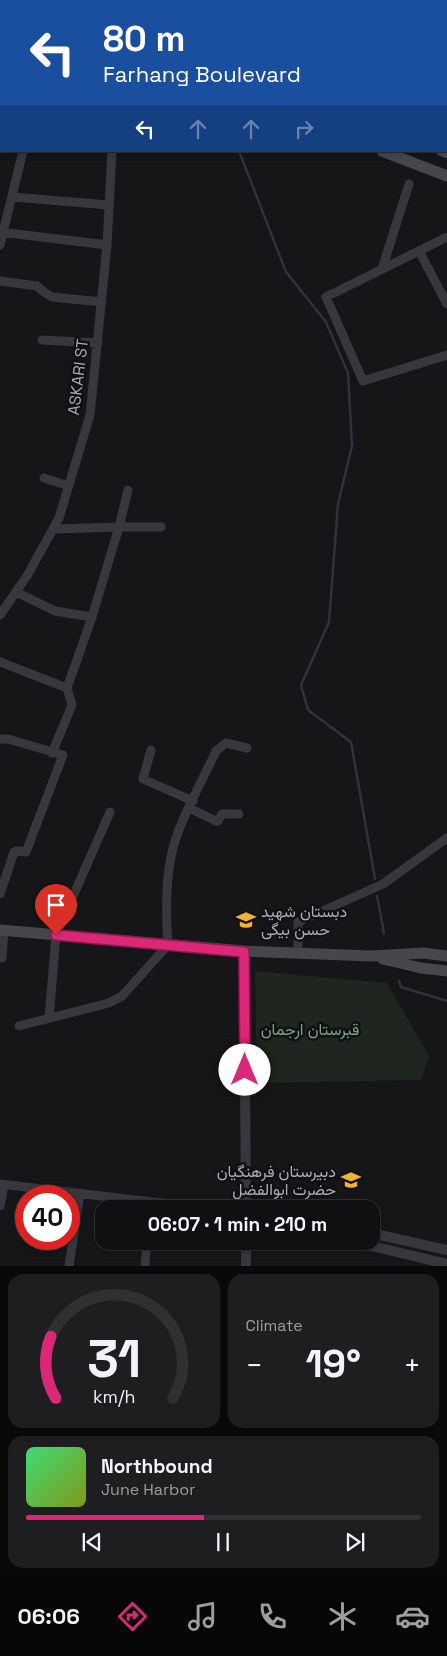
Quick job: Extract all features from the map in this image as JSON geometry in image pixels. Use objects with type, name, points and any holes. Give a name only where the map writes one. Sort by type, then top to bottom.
[{"type":"main road","points":[[385,152],[447,176]]},
{"type":"main road","points":[[2,930],[244,952],[371,956],[423,953],[447,956]]},
{"type":"main road","points":[[371,956],[421,968],[447,971]]},
{"type":"street","points":[[0,245],[24,152]]},
{"type":"street","name":"ASKARI ST","points":[[0,615],[41,554],[59,518],[90,415],[107,245],[112,152]]},
{"type":"street","points":[[382,269],[409,184]]},
{"type":"street","points":[[12,197],[109,204]]},
{"type":"street","points":[[2,232],[107,245]]},
{"type":"street","points":[[447,237],[326,297],[362,381],[447,355]]},
{"type":"street","points":[[419,251],[447,304]]},
{"type":"street","points":[[0,281],[37,286],[52,297],[102,302]]},
{"type":"street","points":[[42,340],[98,343]]},
{"type":"street","points":[[44,478],[69,486]]},
{"type":"street","points":[[52,753],[72,706],[68,688],[92,617],[128,490]]},
{"type":"street","points":[[53,529],[162,527]]},
{"type":"street","points":[[16,592],[55,611],[92,617]]},
{"type":"street","points":[[0,662],[68,688]]},
{"type":"street","points":[[0,739],[8,739],[63,755],[26,852],[17,850],[14,852],[0,894]]},
{"type":"street","points":[[19,1026],[109,1003],[122,996],[168,945],[166,912],[171,856],[191,805],[216,751],[226,743],[247,748]]},
{"type":"street","points":[[151,750],[143,779],[216,821],[218,821],[222,814],[239,814]]},
{"type":"street","points":[[49,1018],[56,935],[110,812]]},
{"type":"street","points":[[298,954],[298,922],[383,884],[447,838]]},
{"type":"street","points":[[2,930],[2,958]]},
{"type":"street","points":[[244,952],[246,1200]]},
{"type":"street","points":[[0,1206],[2,1184],[15,1186]]},
{"type":"street","points":[[80,1193],[121,1200]]},
{"type":"street","points":[[380,1235],[447,1250]]},
{"type":"street","points":[[380,1248],[447,1264]]},
{"type":"street","points":[[69,1266],[71,1250]]},
{"type":"street","points":[[145,1266],[146,1250]]},
{"type":"street","points":[[246,1250],[246,1266]]},
{"type":"green space","name":"قبرستان ارجمان","points":[[255,971],[387,983],[429,1056],[421,1080],[257,1083]]},
{"type":"waterway","points":[[239,152],[286,272],[326,322],[348,373],[352,446],[338,504],[329,622],[301,685],[308,710],[351,742],[375,879]]},
{"type":"waterway","points":[[377,896],[384,933]]},
{"type":"waterway","points":[[399,981],[401,987],[447,1001]]},
{"type":"place","name":"دبستان شهید حسن بیگی","points":[[246,920]]},
{"type":"place","name":"دبیرستان فرهنگیان حضرت ابوالفضل","points":[[351,1180]]},
{"type":"route","points":[[56,935],[244,952],[245,1070]]}]
